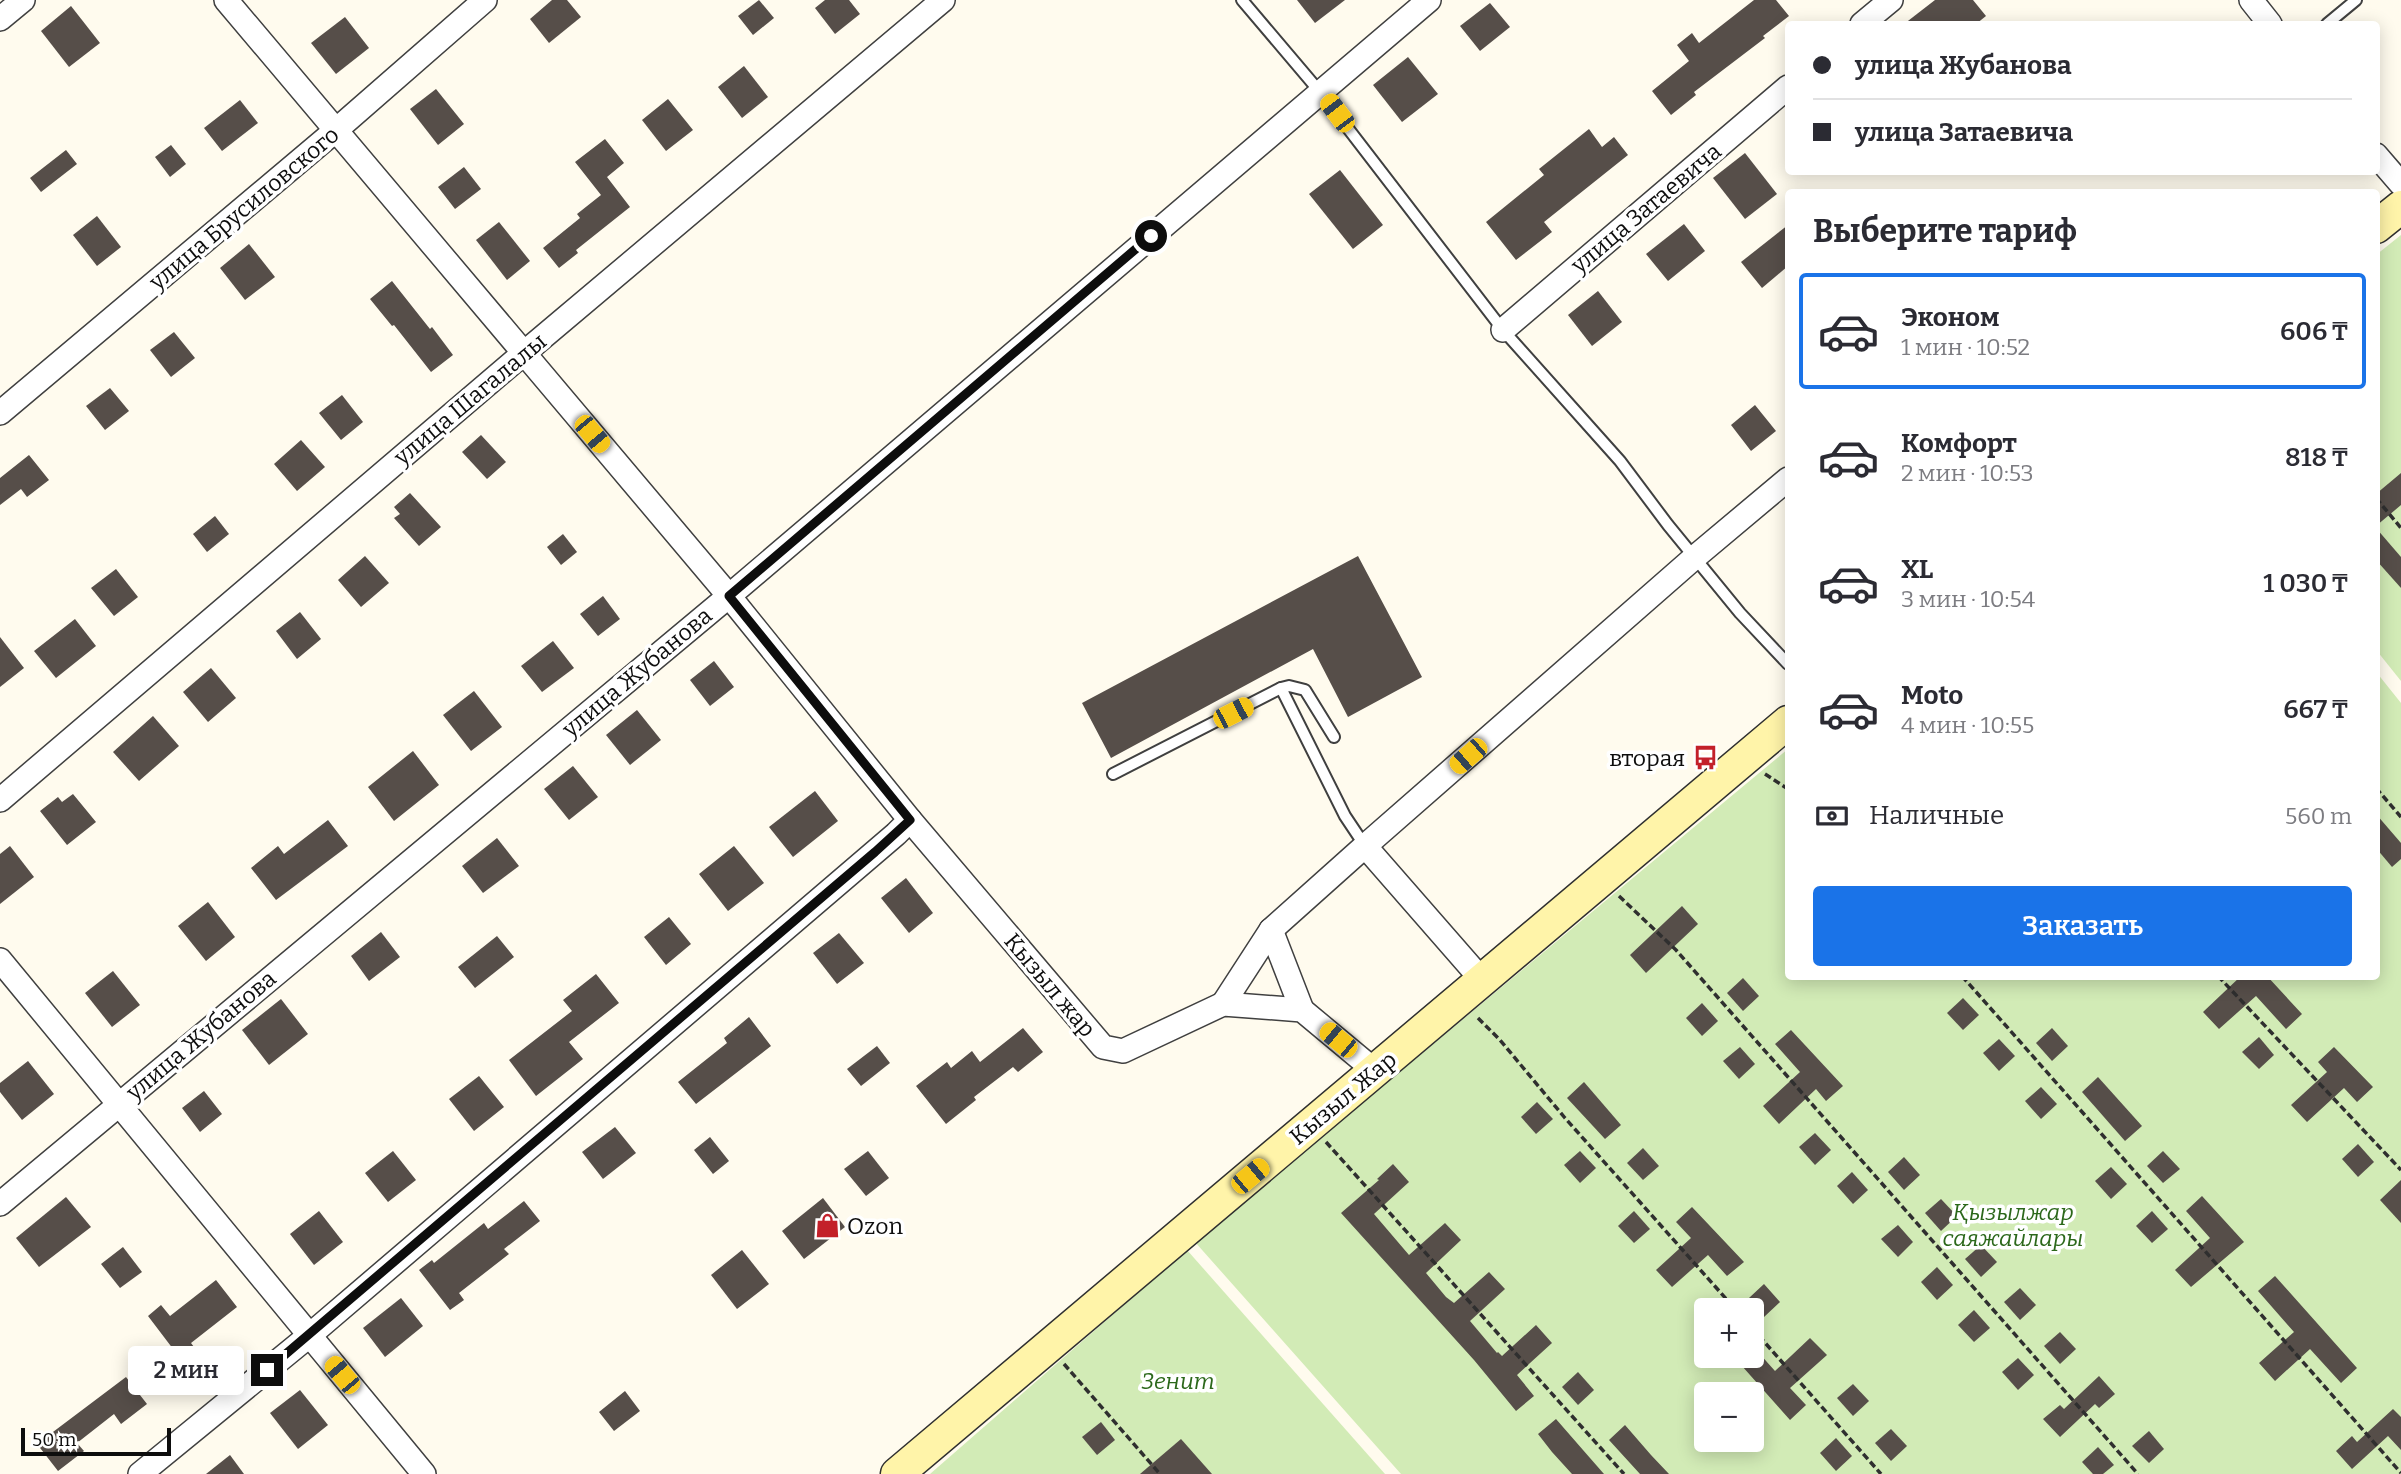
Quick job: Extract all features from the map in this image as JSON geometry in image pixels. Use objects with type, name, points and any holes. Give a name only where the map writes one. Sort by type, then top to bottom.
[{"type":"main road","points":[[2380,224],[2401,207]]},
{"type":"main road","name":"Кызыл Жар","points":[[897,1474],[1785,725]]},
{"type":"street","points":[[0,19],[23,0]]},
{"type":"street","name":"Кызыл жар","points":[[226,0],[729,596],[903,827],[1103,1047],[1123,1051],[1223,1004],[1302,1010],[1374,1070]]},
{"type":"street","name":"улица Брусиловского","points":[[0,413],[335,131],[485,0]]},
{"type":"street","name":"улица Шагалалы","points":[[0,800],[943,0]]},
{"type":"street","name":"улица Жубанова","points":[[0,1204],[729,596],[1429,0]]},
{"type":"street","points":[[1866,21],[1891,0]]},
{"type":"street","points":[[2251,0],[2268,21]]},
{"type":"street","name":"улица Затаевича","points":[[1503,330],[1785,90]]},
{"type":"street","points":[[2380,160],[2401,184]]},
{"type":"street","points":[[1223,1004],[1271,930],[1785,482]]},
{"type":"street","points":[[140,1474],[310,1335],[903,827]]},
{"type":"street","points":[[1365,846],[1482,980]]},
{"type":"street","points":[[1271,930],[1302,1010]]},
{"type":"street","points":[[0,960],[424,1474]]},
{"type":"lane","points":[[1242,0],[1320,92],[1503,330],[1620,461],[1740,613],[1785,661]]},
{"type":"lane","points":[[2331,21],[2356,0]]},
{"type":"lane","points":[[1113,774],[1289,686],[1305,690],[1334,737]]},
{"type":"lane","points":[[1281,688],[1345,816],[1365,846]]},
{"type":"path","points":[[2380,503],[2401,528]]},
{"type":"path","points":[[2380,793],[2401,817]]},
{"type":"path","points":[[1602,879],[1676,950],[2138,1474]]},
{"type":"path","points":[[1966,980],[2401,1473]]},
{"type":"path","points":[[2222,980],[2401,1170]]},
{"type":"path","points":[[1456,1002],[1480,1019],[1500,1040],[1565,1118],[1725,1298]]},
{"type":"path","points":[[1311,1125],[1625,1474]]},
{"type":"path","points":[[1764,1342],[1881,1474]]},
{"type":"path","points":[[1049,1346],[1160,1474]]},
{"type":"green space","points":[[2401,235],[2401,681],[2380,655],[2380,252]]},
{"type":"green space","name":"Қызылжар саяжайлары","points":[[2380,677],[2401,703],[2401,1474],[1401,1474],[1195,1242],[1785,751],[1785,980],[2380,980]]},
{"type":"green space","name":"Зенит","points":[[1187,1250],[1385,1474],[930,1474]]},
{"type":"building","points":[[552,0],[567,0],[581,17],[549,43],[530,19]]},
{"type":"building","points":[[759,0],[774,18],[753,35],[738,16]]},
{"type":"building","points":[[825,0],[849,0],[860,14],[835,34],[815,8]]},
{"type":"building","points":[[1297,0],[1345,0],[1315,23]]},
{"type":"building","points":[[1754,0],[1776,0],[1789,16],[1763,36],[1765,38],[1694,92],[1696,95],[1671,115],[1652,91],[1689,61],[1677,45],[1692,33],[1699,43]]},
{"type":"building","points":[[1935,0],[1973,0],[1986,16],[1980,21],[1908,21]]},
{"type":"building","points":[[1490,3],[1510,27],[1480,51],[1460,26]]},
{"type":"building","points":[[71,6],[100,43],[69,67],[41,31]]},
{"type":"building","points":[[345,17],[369,48],[336,74],[311,43]]},
{"type":"building","points":[[1408,57],[1438,94],[1402,122],[1373,85]]},
{"type":"building","points":[[744,66],[768,97],[742,118],[718,87]]},
{"type":"building","points":[[436,89],[464,124],[438,145],[410,109]]},
{"type":"building","points":[[668,99],[693,130],[666,151],[642,120]]},
{"type":"building","points":[[240,100],[258,123],[222,151],[204,128]]},
{"type":"building","points":[[1589,129],[1602,147],[1614,137],[1628,155],[1544,222],[1552,232],[1516,260],[1486,222],[1544,175],[1539,169]]},
{"type":"building","points":[[605,139],[624,163],[607,177],[630,207],[576,250],[578,253],[559,268],[543,248],[580,218],[577,214],[601,195],[575,162]]},
{"type":"building","points":[[171,145],[186,164],[170,177],[155,157]]},
{"type":"building","points":[[66,150],[77,164],[41,192],[30,178]]},
{"type":"building","points":[[1745,153],[1777,194],[1745,219],[1713,178]]},
{"type":"building","points":[[464,167],[481,189],[455,209],[438,187]]},
{"type":"building","points":[[1340,170],[1383,225],[1353,249],[1309,194]]},
{"type":"building","points":[[97,216],[121,247],[97,266],[73,235]]},
{"type":"building","points":[[499,222],[530,261],[507,280],[476,240]]},
{"type":"building","points":[[1684,224],[1705,251],[1668,281],[1646,254]]},
{"type":"building","points":[[1785,227],[1785,269],[1762,288],[1741,262]]},
{"type":"building","points":[[249,244],[275,277],[245,300],[220,268]]},
{"type":"building","points":[[392,281],[453,355],[431,372],[370,299]]},
{"type":"building","points":[[1598,291],[1622,322],[1592,346],[1568,315]]},
{"type":"building","points":[[174,332],[195,358],[171,377],[150,350]]},
{"type":"building","points":[[110,388],[129,411],[105,430],[86,406]]},
{"type":"building","points":[[342,395],[363,422],[341,440],[319,413]]},
{"type":"building","points":[[1755,405],[1776,431],[1751,451],[1731,425]]},
{"type":"building","points":[[481,435],[506,462],[487,479],[462,452]]},
{"type":"building","points":[[301,440],[325,467],[297,491],[274,464]]},
{"type":"building","points":[[29,455],[49,480],[27,497],[21,489],[0,505],[0,478]]},
{"type":"building","points":[[2401,473],[2401,505],[2380,523],[2380,491]]},
{"type":"building","points":[[410,493],[441,527],[419,546],[394,518],[400,514],[394,507]]},
{"type":"building","points":[[215,516],[229,534],[207,552],[193,534]]},
{"type":"building","points":[[2380,533],[2401,557],[2401,588],[2380,564]]},
{"type":"building","points":[[563,534],[577,552],[561,565],[547,547]]},
{"type":"building","points":[[365,556],[389,583],[361,607],[338,580]]},
{"type":"building","points":[[1358,556],[1422,677],[1348,717],[1313,649],[1111,758],[1082,703]]},
{"type":"building","points":[[116,569],[138,597],[114,616],[91,588]]},
{"type":"building","points":[[603,596],[620,619],[598,636],[580,614]]},
{"type":"building","points":[[300,612],[321,639],[297,659],[276,631]]},
{"type":"building","points":[[75,619],[96,646],[56,678],[34,651]]},
{"type":"building","points":[[0,637],[24,668],[0,687]]},
{"type":"building","points":[[553,641],[574,668],[542,692],[521,666]]},
{"type":"building","points":[[714,661],[734,687],[710,706],[690,680]]},
{"type":"building","points":[[211,668],[236,698],[208,722],[183,692]]},
{"type":"building","points":[[474,691],[502,727],[471,751],[443,715]]},
{"type":"building","points":[[637,710],[661,740],[630,765],[606,735]]},
{"type":"building","points":[[153,716],[179,746],[139,781],[113,752]]},
{"type":"building","points":[[413,751],[439,785],[394,821],[368,787]]},
{"type":"building","points":[[573,766],[598,797],[569,820],[544,789]]},
{"type":"building","points":[[815,791],[838,821],[793,857],[769,827]]},
{"type":"building","points":[[73,794],[96,822],[67,845],[40,811],[58,797],[62,802]]},
{"type":"building","points":[[2380,819],[2401,843],[2401,859],[2392,867],[2380,853]]},
{"type":"building","points":[[328,820],[348,846],[276,900],[251,868],[278,846],[284,854]]},
{"type":"building","points":[[497,838],[519,866],[483,893],[462,866]]},
{"type":"building","points":[[10,846],[34,877],[0,904],[0,854]]},
{"type":"building","points":[[734,846],[764,883],[728,911],[699,874]]},
{"type":"building","points":[[906,878],[933,913],[909,933],[881,898]]},
{"type":"building","points":[[208,902],[235,937],[206,961],[178,926]]},
{"type":"building","points":[[1682,906],[1698,924],[1646,973],[1630,955]]},
{"type":"building","points":[[669,917],[691,944],[666,965],[644,937]]},
{"type":"building","points":[[381,932],[400,957],[369,981],[351,956]]},
{"type":"building","points":[[839,933],[864,963],[837,984],[813,953]]},
{"type":"building","points":[[497,936],[514,957],[475,988],[458,967]]},
{"type":"building","points":[[113,971],[140,1005],[112,1027],[85,993]]},
{"type":"building","points":[[596,974],[619,1003],[569,1042],[583,1059],[536,1096],[509,1060],[572,1011],[563,1000]]},
{"type":"building","points":[[1743,978],[1759,996],[1743,1011],[1727,993]]},
{"type":"building","points":[[2237,980],[2271,980],[2302,1014],[2286,1029],[2256,996],[2219,1029],[2203,1012]]},
{"type":"building","points":[[1963,998],[1979,1015],[1963,1030],[1947,1013]]},
{"type":"building","points":[[281,999],[308,1034],[269,1065],[242,1030]]},
{"type":"building","points":[[1702,1003],[1718,1021],[1702,1036],[1686,1018]]},
{"type":"building","points":[[749,1017],[771,1046],[696,1104],[678,1082],[727,1043],[724,1038]]},
{"type":"building","points":[[1023,1028],[1043,1052],[1018,1072],[1013,1067],[974,1097],[976,1100],[946,1124],[916,1086],[947,1062],[951,1068],[972,1051],[980,1062]]},
{"type":"building","points":[[2052,1028],[2068,1046],[2052,1061],[2036,1043]]},
{"type":"building","points":[[1791,1030],[1843,1086],[1826,1101],[1816,1089],[1779,1124],[1763,1106],[1800,1072],[1775,1044]]},
{"type":"building","points":[[2259,1037],[2274,1055],[2259,1069],[2242,1052]]},
{"type":"building","points":[[1999,1039],[2015,1056],[1999,1071],[1983,1053]]},
{"type":"building","points":[[877,1046],[890,1063],[861,1086],[847,1069]]},
{"type":"building","points":[[1740,1047],[1755,1064],[1739,1079],[1723,1061]]},
{"type":"building","points":[[2334,1047],[2373,1087],[2357,1102],[2344,1088],[2307,1122],[2291,1105],[2327,1072],[2318,1062]]},
{"type":"building","points":[[28,1061],[54,1094],[22,1120],[0,1092],[0,1083]]},
{"type":"building","points":[[479,1076],[504,1107],[474,1131],[449,1099]]},
{"type":"building","points":[[2098,1077],[2142,1126],[2125,1141],[2082,1092]]},
{"type":"building","points":[[1584,1082],[1621,1125],[1605,1139],[1567,1098]]},
{"type":"building","points":[[2041,1087],[2057,1104],[2041,1119],[2025,1101]]},
{"type":"building","points":[[204,1091],[222,1114],[200,1132],[182,1108]]},
{"type":"building","points":[[1537,1102],[1553,1119],[1536,1134],[1521,1117]]},
{"type":"building","points":[[615,1127],[636,1153],[603,1179],[582,1152]]},
{"type":"building","points":[[1815,1133],[1831,1150],[1815,1165],[1799,1147]]},
{"type":"building","points":[[710,1137],[729,1161],[713,1174],[694,1150]]},
{"type":"building","points":[[2358,1144],[2374,1162],[2358,1177],[2342,1159]]},
{"type":"building","points":[[1643,1148],[1659,1166],[1643,1180],[1627,1163]]},
{"type":"building","points":[[393,1151],[416,1180],[388,1202],[365,1173]]},
{"type":"building","points":[[868,1151],[889,1178],[866,1196],[844,1169]]},
{"type":"building","points":[[1580,1151],[1596,1168],[1580,1183],[1564,1165]]},
{"type":"building","points":[[2163,1151],[2180,1169],[2163,1183],[2147,1166]]},
{"type":"building","points":[[1904,1157],[1920,1175],[1904,1190],[1888,1172]]},
{"type":"building","points":[[1393,1164],[1409,1182],[1374,1214],[1409,1255],[1445,1223],[1461,1240],[1426,1273],[1446,1297],[1454,1303],[1489,1272],[1505,1289],[1470,1321],[1497,1353],[1502,1356],[1536,1325],[1552,1343],[1517,1375],[1534,1396],[1516,1411],[1474,1360],[1341,1213]]},
{"type":"building","points":[[2111,1167],[2127,1184],[2111,1199],[2095,1181]]},
{"type":"building","points":[[1852,1172],[1868,1190],[1853,1204],[1837,1186]]},
{"type":"building","points":[[2401,1180],[2401,1223],[2380,1200]]},
{"type":"building","points":[[2202,1196],[2244,1242],[2191,1287],[2175,1270],[2210,1238],[2186,1211]]},
{"type":"building","points":[[66,1197],[91,1227],[39,1267],[16,1238]]},
{"type":"building","points":[[823,1198],[845,1227],[804,1259],[782,1231]]},
{"type":"building","points":[[1941,1199],[1957,1216],[1941,1231],[1925,1213]]},
{"type":"building","points":[[524,1201],[540,1221],[504,1249],[509,1254],[459,1293],[464,1300],[450,1310],[419,1270],[432,1260],[434,1263],[484,1223],[488,1229]]},
{"type":"building","points":[[1692,1207],[1744,1262],[1727,1276],[1708,1255],[1672,1287],[1656,1270],[1691,1238],[1676,1222]]},
{"type":"building","points":[[319,1211],[343,1242],[314,1265],[290,1234]]},
{"type":"building","points":[[1634,1211],[1650,1229],[1634,1243],[1618,1226]]},
{"type":"building","points":[[2152,1211],[2168,1229],[2152,1243],[2136,1226]]},
{"type":"building","points":[[1898,1225],[1913,1242],[1898,1257],[1881,1239]]},
{"type":"building","points":[[1981,1245],[1997,1262],[1981,1277],[1965,1259]]},
{"type":"building","points":[[123,1247],[142,1272],[120,1288],[101,1264]]},
{"type":"building","points":[[742,1250],[769,1284],[737,1309],[711,1275]]},
{"type":"building","points":[[1937,1267],[1953,1285],[1937,1300],[1921,1282]]},
{"type":"building","points":[[2275,1276],[2357,1368],[2341,1383],[2310,1349],[2275,1381],[2259,1363],[2294,1332],[2258,1291]]},
{"type":"building","points":[[216,1280],[237,1307],[191,1343],[200,1355],[186,1366],[148,1316],[161,1305],[170,1316]]},
{"type":"building","points":[[1764,1284],[1780,1302],[1764,1317],[1764,1298],[1749,1298]]},
{"type":"building","points":[[2020,1288],[2036,1305],[2020,1320],[2004,1302]]},
{"type":"building","points":[[401,1298],[423,1326],[385,1357],[363,1328]]},
{"type":"building","points":[[1974,1310],[1990,1328],[1974,1342],[1958,1325]]},
{"type":"building","points":[[2060,1332],[2076,1349],[2060,1364],[2044,1346]]},
{"type":"building","points":[[1810,1338],[1827,1355],[1790,1388],[1806,1405],[1790,1420],[1764,1391],[1764,1382],[1756,1382],[1744,1368],[1764,1368],[1764,1359],[1775,1371]]},
{"type":"building","points":[[2018,1358],[2034,1375],[2018,1390],[2002,1372]]},
{"type":"building","points":[[1578,1372],[1594,1390],[1578,1405],[1562,1387]]},
{"type":"building","points":[[2099,1376],[2115,1394],[2099,1408],[2095,1404],[2060,1437],[2043,1419],[2060,1405],[2064,1409]]},
{"type":"building","points":[[126,1377],[147,1404],[121,1424],[114,1414],[77,1443],[84,1451],[58,1471],[37,1444]]},
{"type":"building","points":[[1853,1384],[1869,1401],[1853,1416],[1837,1398]]},
{"type":"building","points":[[300,1390],[328,1425],[298,1449],[270,1413]]},
{"type":"building","points":[[625,1391],[640,1411],[614,1431],[599,1412]]},
{"type":"building","points":[[2393,1409],[2401,1417],[2401,1450],[2388,1436],[2352,1469],[2336,1451],[2352,1436],[2357,1442]]},
{"type":"building","points":[[1556,1419],[1604,1474],[1572,1474],[1552,1452],[1538,1434]]},
{"type":"building","points":[[1101,1422],[1115,1440],[1097,1455],[1082,1437]]},
{"type":"building","points":[[1625,1425],[1669,1474],[1640,1474],[1609,1440]]},
{"type":"building","points":[[1891,1429],[1907,1446],[1891,1461],[1875,1443]]},
{"type":"building","points":[[2149,1431],[2164,1449],[2149,1463],[2132,1446]]},
{"type":"building","points":[[1836,1438],[1852,1456],[1836,1471],[1820,1453]]},
{"type":"building","points":[[1181,1439],[1212,1474],[1140,1474]]},
{"type":"building","points":[[2098,1447],[2114,1465],[2103,1474],[2093,1474],[2082,1462]]},
{"type":"building","points":[[230,1455],[244,1474],[206,1474]]},
{"type":"place","name":"вторая","points":[[1705,758]]},
{"type":"place","name":"Ozon","points":[[827,1226]]},
{"type":"route","points":[[267,1370],[910,820],[729,596],[1151,236]]}]
